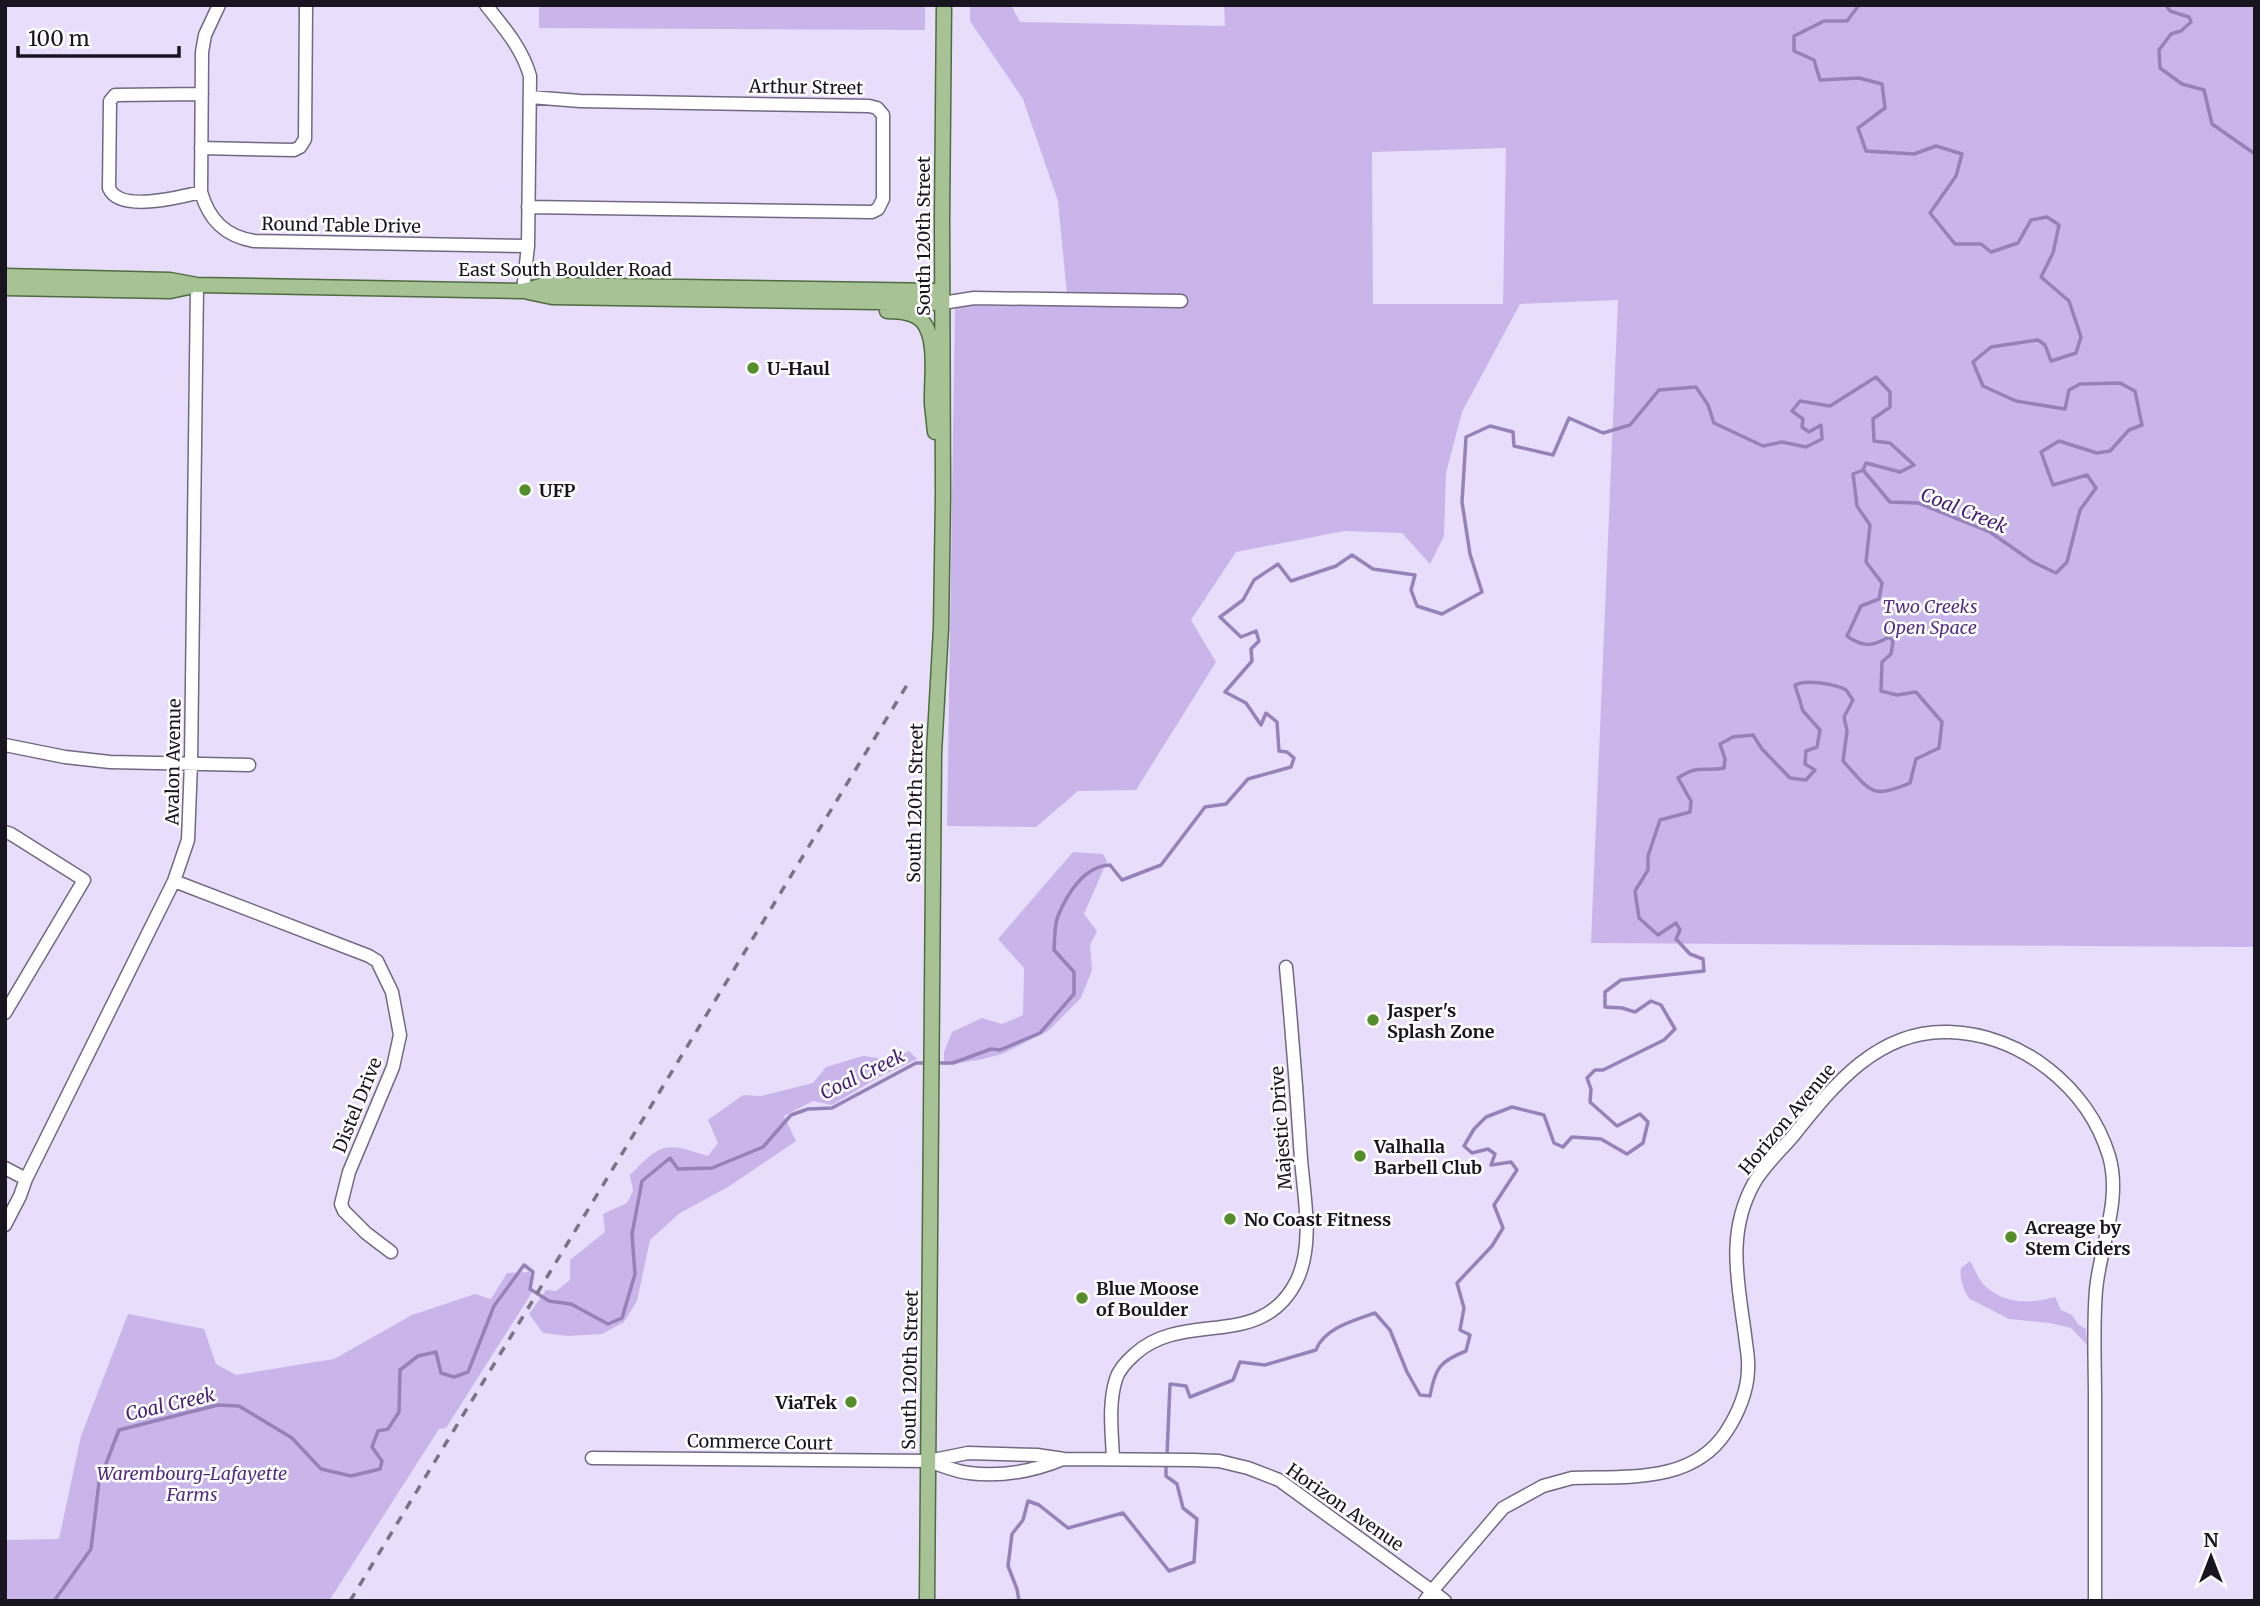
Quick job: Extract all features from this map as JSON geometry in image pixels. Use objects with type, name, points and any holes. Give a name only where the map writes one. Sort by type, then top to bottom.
[{"type":"main road","name":"South 120th Street","points":[[927,1601],[934,753],[941,639],[943,496],[944,5]]},
{"type":"main road","name":"East South Boulder Road","points":[[5,276],[170,280],[197,285],[523,291],[544,285],[942,297]]},
{"type":"main road","name":"East South Boulder Road","points":[[5,288],[170,291],[197,285]]},
{"type":"main road","points":[[523,291],[552,297],[733,299],[779,309],[900,311],[912,314],[923,321],[932,344],[932,404],[943,496]]},
{"type":"main road","name":"East South Boulder Road","points":[[733,299],[942,297]]},
{"type":"street","points":[[201,148],[294,150],[300,147],[304,139],[306,5]]},
{"type":"street","points":[[486,5],[525,58],[530,76],[528,246],[523,291]]},
{"type":"street","name":"Round Table Drive","points":[[215,7],[202,52],[201,192],[212,219],[225,231],[241,239],[254,241],[528,246]]},
{"type":"street","points":[[201,192],[168,201],[151,201],[118,199],[108,188],[110,101],[115,95],[202,94]]},
{"type":"street","name":"Arthur Street","points":[[528,207],[872,212],[878,209],[883,199],[883,115],[877,108],[580,101],[530,97]]},
{"type":"street","name":"Avalon Avenue","points":[[5,1225],[174,881],[188,840],[197,285]]},
{"type":"street","name":"East South Boulder Road","points":[[942,297],[1181,301]]},
{"type":"street","points":[[5,746],[110,762],[249,765]]},
{"type":"street","points":[[5,832],[85,880],[5,1013]]},
{"type":"street","name":"Distel Drive","points":[[174,881],[377,961],[392,992],[400,1035],[393,1067],[349,1172],[341,1204],[344,1211],[366,1233],[391,1252]]},
{"type":"street","name":"Majestic Drive","points":[[1112,1459],[1112,1396],[1119,1370],[1132,1356],[1159,1337],[1230,1327],[1257,1320],[1270,1313],[1284,1298],[1302,1268],[1306,1235],[1296,1072],[1286,967]]},
{"type":"street","name":"Horizon Avenue","points":[[1429,1596],[1503,1508],[1527,1494],[1572,1478],[1658,1475],[1696,1461],[1726,1433],[1741,1402],[1748,1369],[1736,1264],[1739,1219],[1755,1182],[1829,1091],[1852,1069],[1872,1053],[1902,1040],[1943,1031],[1982,1035],[2026,1053],[2048,1069],[2069,1086],[2088,1112],[2110,1159],[2111,1208],[2100,1259],[2095,1311],[2095,1601]]},
{"type":"street","points":[[5,1168],[26,1179]]},
{"type":"street","name":"Horizon Avenue","points":[[928,1461],[968,1453],[1037,1455],[1064,1459],[1219,1461],[1248,1468],[1279,1480],[1429,1596],[1445,1601]]},
{"type":"street","name":"Commerce Court","points":[[592,1458],[928,1461]]},
{"type":"street","name":"Horizon Avenue","points":[[928,1461],[968,1473],[994,1473],[1040,1469],[1064,1459]]},
{"type":"green space","points":[[539,5],[925,5],[925,30],[539,28]]},
{"type":"green space","name":"Two Creeks Open Space","points":[[970,5],[1011,5],[1020,22],[1225,26],[1224,5],[2255,5],[2255,947],[1591,943],[1618,300],[1520,304],[1462,412],[1446,473],[1444,536],[1430,564],[1402,533],[1344,531],[1236,552],[1191,620],[1216,662],[1136,790],[1078,791],[1036,827],[947,826],[955,306],[1068,305],[1058,201],[1023,99],[970,21]],"holes":[[[1506,148],[1503,304],[1373,304],[1372,152]]]},
{"type":"green space","points":[[1073,852],[1103,854],[1107,861],[1084,914],[1097,931],[1090,945],[1092,970],[1081,998],[1048,1031],[1002,1054],[944,1065],[944,1052],[952,1032],[982,1018],[1002,1024],[1023,1015],[1024,968],[998,939]]},
{"type":"green space","points":[[909,1051],[917,1059],[879,1077],[832,1105],[813,1101],[784,1116],[796,1141],[728,1187],[680,1213],[650,1240],[637,1301],[624,1322],[602,1334],[568,1336],[543,1333],[529,1314],[546,1290],[556,1291],[570,1280],[570,1260],[605,1232],[603,1214],[627,1203],[633,1191],[630,1175],[657,1151],[673,1147],[708,1156],[718,1143],[708,1120],[743,1095],[761,1096],[813,1083],[826,1067],[863,1056],[893,1060]]},
{"type":"green space","points":[[1970,1261],[1983,1283],[2000,1296],[2018,1301],[2055,1297],[2061,1310],[2072,1315],[2078,1324],[2086,1329],[2087,1345],[2071,1328],[2009,1319],[1970,1299],[1962,1285],[1961,1268]]},
{"type":"green space","name":"Warembourg-Lafayette Farms","points":[[530,1272],[531,1294],[446,1428],[439,1429],[329,1601],[5,1601],[5,1540],[59,1539],[81,1436],[128,1314],[204,1329],[216,1364],[236,1375],[334,1359],[412,1315],[475,1294],[491,1299],[507,1273]]},
{"type":"waterway","name":"Coal Creek","points":[[937,1063],[953,1063],[991,1049],[1000,1050],[1040,1033],[1074,994],[1074,972],[1054,950],[1055,928],[1066,899],[1084,876],[1092,870],[1110,865],[1122,880],[1161,865],[1205,807],[1226,804],[1248,779],[1291,767],[1294,758],[1287,752],[1279,751],[1277,722],[1266,713],[1261,725],[1246,703],[1225,692],[1252,661],[1251,649],[1259,641],[1256,631],[1241,637],[1220,617],[1243,600],[1254,580],[1278,564],[1291,581],[1336,566],[1352,555],[1373,569],[1415,575],[1411,590],[1417,606],[1442,614],[1482,592],[1470,554],[1462,502],[1466,437],[1490,426],[1513,432],[1514,446],[1553,455],[1569,418],[1603,433],[1630,425],[1659,390],[1696,387],[1708,405],[1714,423],[1763,446],[1782,442],[1806,447],[1822,439],[1821,425],[1809,432],[1802,427],[1803,419],[1792,411],[1800,401],[1830,406],[1876,377],[1890,392],[1890,407],[1873,419],[1874,441],[1890,443],[1914,465],[1900,472],[1866,463],[1863,470],[1890,502],[1918,503],[1990,532],[2033,562],[2056,573],[2067,562],[2080,510],[2096,488],[2087,475],[2053,485],[2041,452],[2059,441],[2097,453],[2110,451],[2129,430],[2142,425],[2135,391],[2120,383],[2080,384],[2069,390],[2065,409],[2016,401],[1983,386],[1973,362],[1991,347],[2038,340],[2045,345],[2051,361],[2076,353],[2081,337],[2069,301],[2041,277],[2053,253],[2059,225],[2047,217],[2031,220],[2018,243],[1991,252],[1981,244],[1955,244],[1930,213],[1956,176],[1962,154],[1936,146],[1914,154],[1866,151],[1858,128],[1885,108],[1882,84],[1859,78],[1820,80],[1814,60],[1794,51],[1794,36],[1824,21],[1847,21],[1859,5]]},
{"type":"waterway","points":[[2166,5],[2170,11],[2189,17],[2191,22],[2181,31],[2171,34],[2159,50],[2160,68],[2182,84],[2204,90],[2212,124],[2255,154]]},
{"type":"waterway","points":[[1167,1455],[1170,1384],[1186,1386],[1190,1397],[1233,1380],[1240,1362],[1265,1365],[1316,1350],[1320,1342],[1333,1330],[1375,1313],[1390,1330],[1407,1372],[1420,1395],[1430,1396],[1440,1367],[1450,1358],[1466,1351],[1470,1335],[1460,1330],[1464,1308],[1457,1283],[1492,1246],[1503,1228],[1494,1205],[1517,1170],[1511,1162],[1491,1165],[1495,1154],[1488,1149],[1472,1153],[1464,1146],[1474,1129],[1486,1117],[1512,1107],[1544,1115],[1554,1143],[1563,1147],[1572,1137],[1601,1139],[1627,1154],[1643,1143],[1648,1122],[1640,1114],[1617,1126],[1590,1102],[1591,1089],[1587,1078],[1595,1070],[1603,1070],[1664,1040],[1675,1029],[1661,1005],[1651,1001],[1635,1012],[1605,1007],[1605,992],[1621,980],[1704,971],[1703,959],[1690,954],[1676,939],[1680,930],[1676,923],[1658,935],[1639,918],[1635,891],[1648,870],[1648,856],[1660,820],[1690,812],[1691,801],[1678,778],[1696,770],[1724,768],[1725,759],[1720,744],[1733,737],[1753,735],[1762,749],[1790,778],[1806,780],[1815,770],[1805,764],[1806,751],[1817,747],[1820,730],[1803,711],[1795,685],[1806,682],[1841,688],[1846,690],[1853,700],[1844,717],[1847,731],[1843,761],[1872,790],[1887,791],[1910,783],[1916,759],[1939,748],[1942,722],[1916,692],[1897,695],[1881,691],[1882,662],[1891,654],[1893,641],[1889,637],[1867,644],[1847,636],[1861,606],[1879,599],[1882,583],[1866,562],[1870,525],[1857,506],[1853,474],[1863,470]]},
{"type":"waterway","name":"Coal Creek","points":[[54,1601],[91,1549],[99,1482],[119,1430],[218,1405],[239,1406],[292,1438],[321,1469],[351,1476],[380,1469],[382,1461],[372,1447],[378,1431],[388,1429],[399,1412],[400,1370],[418,1356],[436,1352],[441,1373],[454,1377],[468,1372],[494,1306],[524,1265],[533,1272],[530,1289],[549,1301],[571,1304],[608,1324],[622,1318],[635,1274],[632,1234],[642,1181],[670,1158],[678,1169],[712,1168],[763,1147],[791,1115],[808,1109],[832,1108],[916,1063],[929,1063]]},
{"type":"waterway","points":[[1019,1601],[1008,1566],[1012,1534],[1023,1520],[1028,1501],[1039,1505],[1068,1528],[1123,1513],[1169,1571],[1194,1562],[1197,1519],[1183,1508],[1177,1484],[1166,1476],[1166,1463]]},
{"type":"railway","points":[[350,1601],[907,685]]},
{"type":"place","name":"U-Haul","points":[[753,368]]},
{"type":"place","name":"UFP","points":[[525,490]]},
{"type":"place","name":"Jasper's Splash Zone","points":[[1373,1020]]},
{"type":"place","name":"Valhalla Barbell Club","points":[[1360,1156]]},
{"type":"place","name":"No Coast Fitness","points":[[1230,1219]]},
{"type":"place","name":"Acreage by Stem Ciders","points":[[2011,1237]]},
{"type":"place","name":"Blue Moose of Boulder","points":[[1082,1298]]},
{"type":"place","name":"ViaTek","points":[[851,1402]]}]
